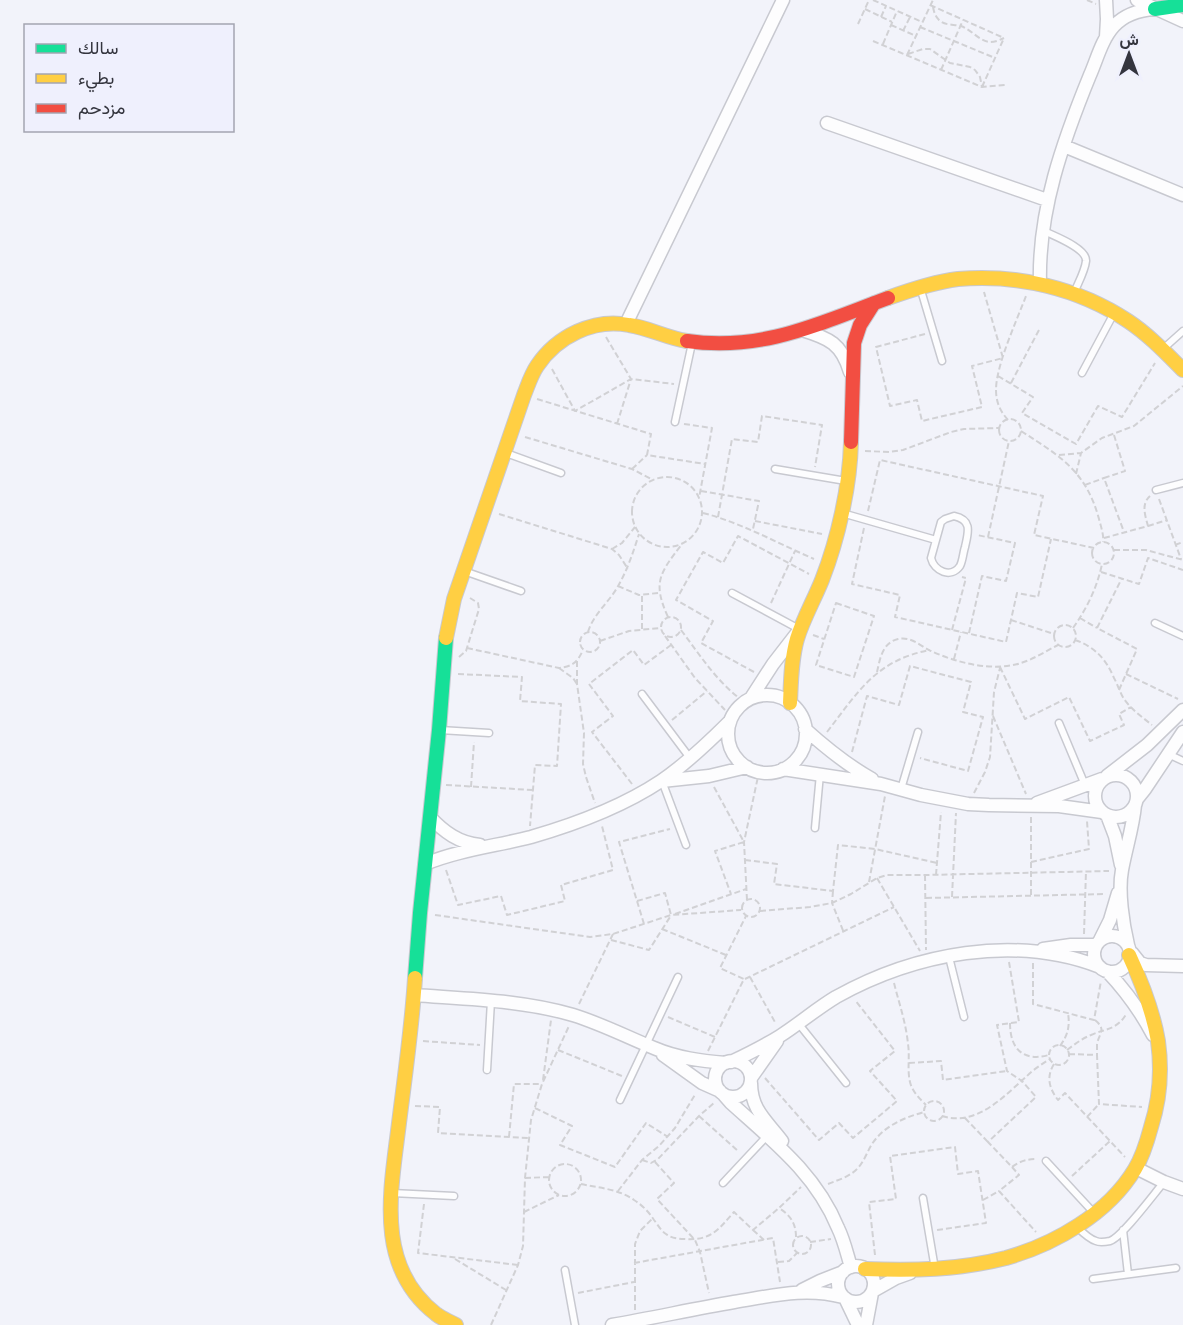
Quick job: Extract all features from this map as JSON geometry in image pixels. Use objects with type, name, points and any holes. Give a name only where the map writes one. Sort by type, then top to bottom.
[{"type":"main road","points":[[1155,9],[1183,5]]},
{"type":"main road","points":[[456,1325],[435,1313],[418,1295],[406,1277],[397,1258],[392,1237],[390,1215],[392,1193],[414,995],[449,618],[530,378],[544,357],[565,338],[598,325],[626,324],[676,340],[692,342],[741,342],[802,330],[920,287],[945,281],[998,277],[1035,281],[1074,294],[1115,312],[1152,338],[1183,370]]},
{"type":"main road","points":[[790,703],[792,664],[800,630],[828,564],[842,513],[851,451],[853,351],[856,334],[874,303]]},
{"type":"main road","points":[[853,1270],[928,1269],[981,1264],[1003,1259],[1046,1244],[1095,1214],[1114,1197],[1136,1168],[1151,1129],[1157,1108],[1161,1068],[1149,1000],[1129,950]]},
{"type":"street","points":[[626,324],[783,0]]},
{"type":"street","points":[[1106,0],[1106,38]]},
{"type":"street","points":[[1137,0],[1183,21]]},
{"type":"street","points":[[1035,281],[1047,201],[1064,146],[1106,38],[1113,27],[1124,17],[1134,12],[1155,9]]},
{"type":"street","points":[[826,123],[1047,201]]},
{"type":"street","points":[[1064,146],[1183,195]]},
{"type":"street","points":[[802,330],[838,347],[847,362],[854,387]]},
{"type":"street","points":[[425,864],[450,855],[528,837],[576,822],[613,807],[662,780],[711,741],[735,711],[748,700],[800,630]]},
{"type":"street","points":[[730,719],[728,736],[732,751],[741,763],[753,770],[767,773],[790,765],[801,753],[805,737],[800,715],[790,703],[776,696],[767,695],[748,700]]},
{"type":"street","points":[[1122,870],[1115,836],[1104,813],[1098,807],[1096,788],[1105,778],[1139,752],[1183,710]]},
{"type":"street","points":[[805,729],[848,765],[900,790],[962,803],[1059,806],[1086,809],[1120,817],[1131,810],[1183,732]]},
{"type":"street","points":[[783,769],[884,784]]},
{"type":"street","points":[[662,780],[753,770]]},
{"type":"street","points":[[1031,806],[1105,778],[1119,775],[1131,780],[1137,792],[1131,834],[1110,920],[1093,943],[1094,957],[1130,998],[1159,1048]]},
{"type":"street","points":[[430,817],[450,836],[463,842],[490,846]]},
{"type":"street","points":[[853,1270],[831,1212],[813,1184],[791,1158],[731,1104],[715,1081],[718,1070],[782,1035],[835,998],[891,972],[926,961],[968,953],[1033,951],[1074,958],[1103,969],[1117,971],[1128,960],[1129,950],[1119,889]]},
{"type":"street","points":[[1033,951],[1093,943],[1112,936],[1124,940],[1129,950],[1143,964],[1183,966]]},
{"type":"street","points":[[414,995],[491,1001],[552,1010],[623,1033],[651,1047],[683,1058],[737,1062],[747,1067],[750,1072],[755,1106],[781,1140],[791,1158]]},
{"type":"street","points":[[651,1047],[702,1083],[735,1097],[745,1093],[782,1035]]},
{"type":"street","points":[[1136,1168],[1183,1189]]},
{"type":"street","points":[[612,1325],[798,1292],[821,1292],[856,1302],[862,1301],[872,1292],[896,1278],[928,1269]]},
{"type":"street","points":[[853,1270],[840,1277],[838,1287],[858,1325]]},
{"type":"street","points":[[798,1292],[820,1281],[853,1270],[870,1273],[874,1285],[866,1325]]},
{"type":"lane","points":[[1042,230],[1081,250],[1086,256],[1086,263],[1074,294]]},
{"type":"lane","points":[[920,287],[942,362]]},
{"type":"lane","points":[[1082,373],[1115,312]]},
{"type":"lane","points":[[1164,349],[1183,331]]},
{"type":"lane","points":[[675,422],[692,342]]},
{"type":"lane","points":[[505,452],[561,473]]},
{"type":"lane","points":[[775,469],[847,481]]},
{"type":"lane","points":[[1156,490],[1183,483]]},
{"type":"lane","points":[[842,513],[936,540]]},
{"type":"lane","points":[[954,516],[963,520],[968,533],[961,564],[957,569],[952,572],[941,572],[933,564],[936,540],[941,522],[954,516]]},
{"type":"lane","points":[[464,571],[521,591]]},
{"type":"lane","points":[[732,593],[800,630]]},
{"type":"lane","points":[[1155,623],[1183,636]]},
{"type":"lane","points":[[642,694],[691,759]]},
{"type":"lane","points":[[1059,723],[1085,785]]},
{"type":"lane","points":[[439,730],[489,733]]},
{"type":"lane","points":[[900,790],[918,732]]},
{"type":"lane","points":[[1168,753],[1183,761]]},
{"type":"lane","points":[[815,828],[820,774]]},
{"type":"lane","points":[[662,780],[686,845]]},
{"type":"lane","points":[[948,956],[964,1017]]},
{"type":"lane","points":[[620,1100],[651,1047],[661,1013],[678,977]]},
{"type":"lane","points":[[487,1070],[491,1001]]},
{"type":"lane","points":[[798,1023],[846,1083]]},
{"type":"lane","points":[[723,1183],[767,1136]]},
{"type":"lane","points":[[1046,1161],[1095,1214]]},
{"type":"lane","points":[[1076,1227],[1096,1242],[1111,1240],[1123,1230],[1164,1182]]},
{"type":"lane","points":[[392,1193],[454,1196]]},
{"type":"lane","points":[[923,1198],[928,1269]]},
{"type":"lane","points":[[1123,1230],[1128,1274]]},
{"type":"lane","points":[[1093,1279],[1176,1268]]},
{"type":"lane","points":[[565,1270],[576,1325]]},
{"type":"path","points":[[858,24],[869,0]]},
{"type":"path","points":[[873,0],[922,22]]},
{"type":"path","points":[[907,55],[933,0]]},
{"type":"path","points":[[881,17],[886,6]]},
{"type":"path","points":[[932,6],[1004,38]]},
{"type":"path","points":[[932,6],[939,20],[947,24],[960,26],[988,42],[1004,38]]},
{"type":"path","points":[[865,9],[916,36]]},
{"type":"path","points":[[883,45],[897,11]]},
{"type":"path","points":[[903,31],[910,16]]},
{"type":"path","points":[[941,70],[963,20]]},
{"type":"path","points":[[920,27],[995,58]]},
{"type":"path","points":[[982,87],[1004,38]]},
{"type":"path","points":[[873,41],[982,87],[1006,85]]},
{"type":"path","points":[[907,55],[930,49],[945,61],[975,70],[980,77],[982,87]]},
{"type":"path","points":[[980,278],[1003,358]]},
{"type":"path","points":[[1008,420],[997,401],[998,376],[1003,358],[1035,281]]},
{"type":"path","points":[[598,325],[631,379],[617,424]]},
{"type":"path","points":[[1011,383],[1040,328]]},
{"type":"path","points":[[933,332],[876,347],[890,406],[917,400],[922,421],[982,407],[972,366],[1003,358]]},
{"type":"path","points":[[998,376],[1033,397],[1022,413],[1076,444],[1098,406],[1122,417],[1164,349]]},
{"type":"path","points":[[544,357],[575,411]]},
{"type":"path","points":[[575,411],[631,379],[683,385]]},
{"type":"path","points":[[1059,455],[1081,453],[1102,438],[1134,426],[1183,386]]},
{"type":"path","points":[[524,395],[651,434],[647,455],[633,469]]},
{"type":"path","points":[[718,517],[732,439],[758,442],[762,416],[822,425],[814,476]]},
{"type":"path","points":[[1008,420],[1019,424],[1021,431],[1016,440],[1009,441],[1000,435],[999,428],[1004,421],[1008,420]]},
{"type":"path","points":[[675,422],[712,428],[699,498]]},
{"type":"path","points":[[851,451],[903,450],[964,429],[999,428]]},
{"type":"path","points":[[1021,431],[1059,455],[1085,485],[1093,501],[1104,538],[1103,542]]},
{"type":"path","points":[[512,433],[633,469],[653,480]]},
{"type":"path","points":[[1085,485],[1125,471],[1113,435]]},
{"type":"path","points":[[988,537],[1009,441]]},
{"type":"path","points":[[1076,474],[1081,453]]},
{"type":"path","points":[[647,455],[705,464]]},
{"type":"path","points":[[1051,539],[1038,597],[1017,593],[1006,642],[895,617],[900,595],[852,584],[880,460],[1043,496],[1034,535],[1094,548]]},
{"type":"path","points":[[668,617],[659,593],[661,574],[682,544],[694,535],[702,513],[695,491],[683,481],[668,477],[653,480],[640,490],[633,504],[635,526],[639,533],[658,546],[674,547],[682,544]]},
{"type":"path","points":[[1104,478],[1124,532]]},
{"type":"path","points":[[701,490],[759,501],[753,530]]},
{"type":"path","points":[[1148,526],[1144,505],[1147,498],[1156,490],[1182,560]]},
{"type":"path","points":[[485,509],[612,549],[628,569]]},
{"type":"path","points":[[702,513],[753,530],[828,564]]},
{"type":"path","points":[[1104,538],[1167,520]]},
{"type":"path","points":[[755,521],[836,536]]},
{"type":"path","points":[[612,549],[622,543],[635,526]]},
{"type":"path","points":[[588,632],[596,634],[600,641],[595,651],[587,652],[580,647],[581,636],[588,632],[592,620],[604,607],[628,569],[639,533]]},
{"type":"path","points":[[968,533],[1015,543],[1006,581],[982,576],[969,633]]},
{"type":"path","points":[[1103,542],[1110,545],[1113,558],[1102,564],[1092,555],[1096,545],[1103,542]]},
{"type":"path","points":[[1175,545],[1183,542]]},
{"type":"path","points":[[1113,550],[1146,550],[1182,560]]},
{"type":"path","points":[[767,612],[795,551]]},
{"type":"path","points":[[1101,572],[1139,584],[1148,558],[1183,570]]},
{"type":"path","points":[[1072,628],[1090,600],[1102,564]]},
{"type":"path","points":[[946,573],[966,578],[952,630]]},
{"type":"path","points":[[1097,628],[1122,578]]},
{"type":"path","points":[[618,586],[642,596],[659,593]]},
{"type":"path","points":[[445,659],[460,657],[466,651],[479,609],[475,601],[458,589]]},
{"type":"path","points":[[642,596],[642,629]]},
{"type":"path","points":[[836,603],[874,616],[854,677],[816,665],[824,639],[836,603]]},
{"type":"path","points":[[730,719],[684,664],[660,628],[662,621],[668,617],[678,619],[681,630],[713,674],[726,688],[748,700]]},
{"type":"path","points":[[1080,618],[1137,650],[1119,690]]},
{"type":"path","points":[[1011,620],[1054,634]]},
{"type":"path","points":[[878,672],[883,651],[892,642],[904,638],[967,663],[1000,667],[1020,663],[1058,645],[1070,646],[1075,640],[1075,632],[1072,628],[1066,625],[1058,627],[1054,639],[1058,645]]},
{"type":"path","points":[[600,641],[623,633],[660,628]]},
{"type":"path","points":[[665,636],[673,638],[681,630]]},
{"type":"path","points":[[954,659],[961,632]]},
{"type":"path","points":[[1075,640],[1092,648],[1101,657],[1125,700],[1161,732]]},
{"type":"path","points":[[639,794],[592,732],[613,716],[589,684],[633,650],[644,665],[671,645]]},
{"type":"path","points":[[467,648],[559,668],[577,662]]},
{"type":"path","points":[[559,668],[573,678],[577,684],[577,662],[583,650]]},
{"type":"path","points":[[819,742],[859,691],[878,672],[902,657],[930,650]]},
{"type":"path","points":[[848,765],[867,696],[899,705],[909,666],[971,682],[963,712],[982,717],[968,771],[911,755]]},
{"type":"path","points":[[1000,667],[1025,719],[1069,698],[1090,741],[1124,724],[1119,714],[1131,707]]},
{"type":"path","points":[[952,897],[952,874],[962,803],[985,772],[990,756],[994,692],[1000,667]]},
{"type":"path","points":[[458,673],[522,677],[520,701],[561,704],[557,766],[535,765],[528,837]]},
{"type":"path","points":[[1126,674],[1183,701]]},
{"type":"path","points":[[664,725],[707,691]]},
{"type":"path","points":[[471,787],[474,732]]},
{"type":"path","points":[[741,910],[747,900],[744,842],[753,770]]},
{"type":"path","points":[[709,776],[744,842]]},
{"type":"path","points":[[869,882],[884,784]]},
{"type":"path","points":[[434,785],[533,790]]},
{"type":"path","points":[[936,875],[942,800]]},
{"type":"path","points":[[1031,862],[1089,849],[1086,809]]},
{"type":"path","points":[[644,924],[619,842],[679,826]]},
{"type":"path","points":[[732,894],[715,851],[744,842]]},
{"type":"path","points":[[844,933],[832,903],[838,845],[875,849],[937,863]]},
{"type":"path","points":[[744,861],[777,864],[774,884],[833,891]]},
{"type":"path","points":[[760,910],[810,907],[832,903],[869,882],[887,875],[1122,870]]},
{"type":"path","points":[[1086,871],[1085,894],[1093,943]]},
{"type":"path","points":[[926,875],[926,961]]},
{"type":"path","points":[[877,878],[926,961]]},
{"type":"path","points":[[420,913],[584,936],[613,934],[746,889]]},
{"type":"path","points":[[926,898],[1085,894],[1119,889]]},
{"type":"path","points":[[610,940],[649,950],[671,915],[665,893],[637,901]]},
{"type":"path","points":[[741,910],[749,917],[756,916],[760,910],[758,902],[747,900]]},
{"type":"path","points":[[703,1061],[744,979],[844,933],[894,907]]},
{"type":"path","points":[[671,915],[741,910]]},
{"type":"path","points":[[744,979],[720,968],[746,916]]},
{"type":"path","points":[[662,929],[726,955]]},
{"type":"path","points":[[491,1325],[518,1265],[523,1246],[528,1138],[534,1107],[573,1015],[613,934]]},
{"type":"path","points":[[1007,950],[1018,1022],[997,1025],[1007,1071]]},
{"type":"path","points":[[1033,951],[1033,1004],[1094,1020],[1102,1031],[1097,1044],[1099,1104],[1087,1116]]},
{"type":"path","points":[[1094,1020],[1103,969]]},
{"type":"path","points":[[891,972],[906,1031],[909,1081],[913,1090],[926,1104]]},
{"type":"path","points":[[750,976],[782,1035]]},
{"type":"path","points":[[1067,1050],[1090,1035],[1115,1027],[1127,1013],[1130,998]]},
{"type":"path","points":[[542,1084],[552,1010]]},
{"type":"path","points":[[661,1013],[716,1037]]},
{"type":"path","points":[[942,1116],[965,1118],[997,1102],[1050,1057],[1053,1048],[1060,1046],[1069,1027],[1068,1013]]},
{"type":"path","points":[[1010,1023],[1012,1042],[1022,1053],[1034,1057],[1050,1057]]},
{"type":"path","points":[[420,1041],[489,1045]]},
{"type":"path","points":[[1054,1064],[1064,1064],[1067,1061],[1069,1054],[1060,1046]]},
{"type":"path","points":[[558,1050],[630,1080]]},
{"type":"path","points":[[1069,1054],[1097,1055]]},
{"type":"path","points":[[1050,1057],[1054,1064]]},
{"type":"path","points":[[909,1063],[941,1061],[943,1080],[1007,1071],[1022,1081],[1036,1096],[988,1142]]},
{"type":"path","points":[[1054,1064],[1049,1075],[1050,1089],[1058,1100],[1065,1093],[1136,1168]]},
{"type":"path","points":[[618,1191],[642,1161],[675,1128],[702,1083]]},
{"type":"path","points":[[509,1137],[514,1084],[542,1084]]},
{"type":"path","points":[[642,1161],[655,1162],[722,1093]]},
{"type":"path","points":[[934,1101],[941,1104],[942,1116],[932,1121],[924,1112],[926,1104],[934,1101]]},
{"type":"path","points":[[1099,1104],[1157,1108]]},
{"type":"path","points":[[415,1106],[440,1107],[438,1133],[528,1138]]},
{"type":"path","points":[[534,1107],[572,1126],[560,1145],[615,1167],[646,1123],[668,1137]]},
{"type":"path","points":[[753,1230],[813,1184],[848,1176],[863,1162],[878,1137],[893,1124],[924,1112]]},
{"type":"path","points":[[699,1116],[746,1158]]},
{"type":"path","points":[[965,1118],[1019,1175],[982,1201]]},
{"type":"path","points":[[1065,1182],[1110,1141]]},
{"type":"path","points":[[1012,1167],[1030,1159],[1046,1161]]},
{"type":"path","points":[[655,1162],[674,1183],[657,1199],[695,1240],[700,1252],[712,1306]]},
{"type":"path","points":[[524,1212],[559,1196],[570,1196],[575,1193],[581,1184],[576,1168],[566,1164],[551,1172],[549,1177],[551,1188],[559,1196]]},
{"type":"path","points":[[525,1178],[549,1177]]},
{"type":"path","points":[[581,1184],[618,1191],[633,1198],[666,1234],[674,1238],[695,1240],[709,1237],[734,1212],[764,1240]]},
{"type":"path","points":[[999,1191],[1046,1244]]},
{"type":"path","points":[[425,1195],[418,1253],[518,1265]]},
{"type":"path","points":[[779,1208],[791,1217],[795,1224],[796,1237],[792,1243],[797,1253]]},
{"type":"path","points":[[635,1321],[636,1237],[653,1218]]},
{"type":"path","points":[[778,1262],[789,1261],[797,1253],[801,1254],[809,1250],[810,1242],[805,1236],[796,1237]]},
{"type":"path","points":[[810,1242],[842,1237]]},
{"type":"path","points":[[634,1263],[773,1238],[782,1294]]},
{"type":"path","points":[[453,1257],[506,1290]]},
{"type":"path","points":[[570,1294],[634,1282]]},
{"type":"traffic: fast","points":[[1155,9],[1183,5]]},
{"type":"traffic: fast","points":[[415,978],[446,638]]},
{"type":"traffic: slow","points":[[888,298],[931,284],[958,279],[1003,279],[1047,286],[1089,300],[1128,321],[1150,338],[1183,370]]},
{"type":"traffic: slow","points":[[446,638],[454,599],[524,395],[533,373],[545,355],[577,332],[603,324],[636,326],[687,341]]},
{"type":"traffic: slow","points":[[790,703],[795,647],[802,624],[822,580],[838,530],[846,494],[851,442]]},
{"type":"traffic: slow","points":[[865,1269],[936,1269],[988,1262],[1025,1252],[1079,1225],[1110,1200],[1124,1185],[1143,1154],[1154,1116],[1160,1074],[1158,1041],[1153,1019],[1143,987],[1129,955]]},
{"type":"traffic: slow","points":[[415,978],[393,1174],[391,1226],[395,1250],[403,1273],[416,1295],[436,1314],[456,1325]]},
{"type":"traffic: jam","points":[[687,341],[714,343],[766,339],[814,325],[888,298]]},
{"type":"traffic: jam","points":[[851,442],[854,343],[860,325],[874,303]]}]
